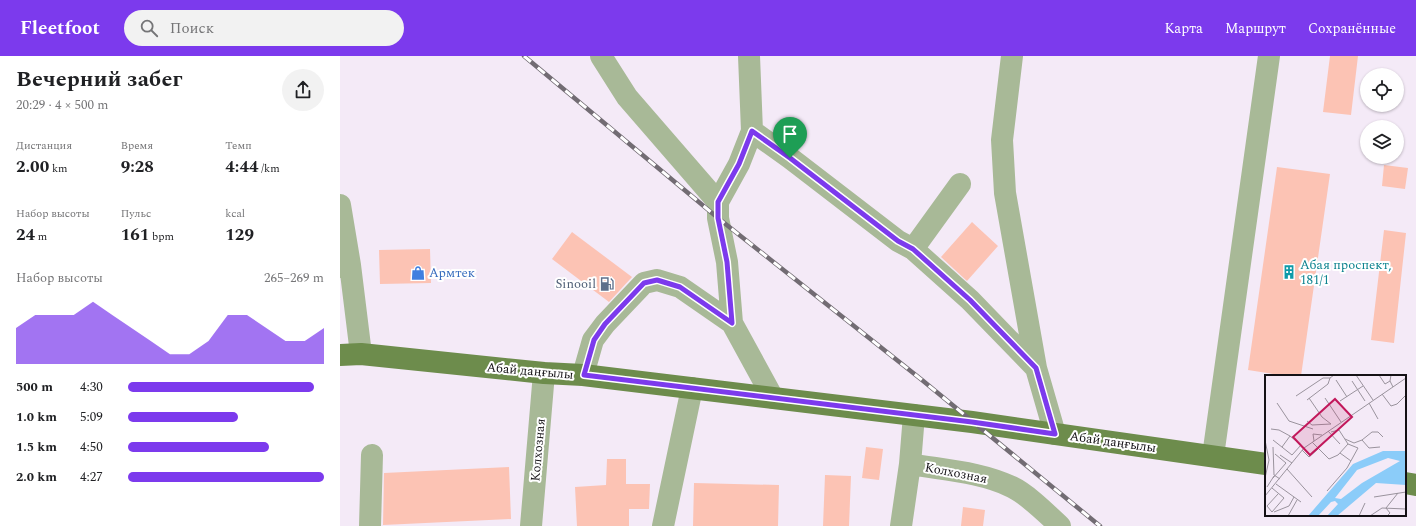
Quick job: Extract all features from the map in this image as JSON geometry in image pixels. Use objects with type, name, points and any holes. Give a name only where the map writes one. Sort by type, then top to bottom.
[{"type":"main road","name":"Абай даңғылы","points":[[350,354],[544,373],[584,375],[914,415],[1265,464]]},
{"type":"main road","points":[[1406,483],[1416,485]]},
{"type":"street","points":[[601,56],[627,97],[718,202]]},
{"type":"street","points":[[749,56],[752,131],[739,164],[718,202],[718,218],[727,262],[732,323],[773,398]]},
{"type":"street","points":[[1012,56],[1002,140],[1005,193],[1036,368],[1055,434]]},
{"type":"street","points":[[1213,456],[1269,56]]},
{"type":"street","points":[[752,131],[790,158],[898,241],[913,249],[970,300],[1036,368]]},
{"type":"street","points":[[913,249],[960,184]]},
{"type":"street","points":[[340,205],[350,354]]},
{"type":"street","points":[[584,375],[594,340],[605,324],[644,283],[657,280],[680,287],[732,323]]},
{"type":"street","name":"Колхозная","points":[[531,526],[544,373]]},
{"type":"street","points":[[663,526],[692,388]]},
{"type":"street","name":"Колхозная","points":[[901,526],[910,464],[914,415]]},
{"type":"street","points":[[370,526],[372,455]]},
{"type":"street","name":"Колхозная","points":[[910,464],[984,476],[1013,487],[1038,506],[1060,526]]},
{"type":"building","points":[[1330,56],[1358,56],[1351,115],[1323,112]]},
{"type":"building","points":[[1384,165],[1408,168],[1405,189],[1382,186]]},
{"type":"building","name":"Абая проспект, 181/1","points":[[1277,167],[1330,174],[1301,375],[1280,375],[1248,370]]},
{"type":"building","points":[[972,222],[998,246],[967,281],[941,257]]},
{"type":"building","points":[[1384,230],[1406,233],[1394,343],[1371,340]]},
{"type":"building","points":[[572,232],[632,277],[609,302],[552,259]]},
{"type":"building","points":[[430,249],[431,283],[380,284],[379,250]]},
{"type":"building","points":[[866,447],[883,449],[879,480],[862,478]]},
{"type":"building","points":[[607,459],[626,459],[626,484],[650,484],[649,509],[629,509],[629,526],[577,526],[575,487],[606,485]]},
{"type":"building","points":[[509,467],[511,519],[383,525],[384,473]]},
{"type":"building","points":[[825,475],[851,476],[849,526],[823,526]]},
{"type":"building","points":[[694,483],[779,485],[778,526],[693,526]]},
{"type":"building","points":[[963,507],[985,510],[983,526],[961,526]]},
{"type":"railway","points":[[524,56],[718,218],[922,380],[1100,526]]},
{"type":"place","name":"Абая проспект, 181/1","points":[[1289,272]]},
{"type":"place","name":"Армтек","points":[[418,273]]},
{"type":"place","name":"Sinooil","points":[[607,284]]},
{"type":"route","points":[[752,131],[790,158],[898,241],[913,249],[970,300],[1036,368],[1055,434],[972,422],[584,375],[594,340],[605,324],[644,283],[657,280],[680,287],[732,323],[727,262],[718,218],[718,202],[739,164],[752,131]]}]
